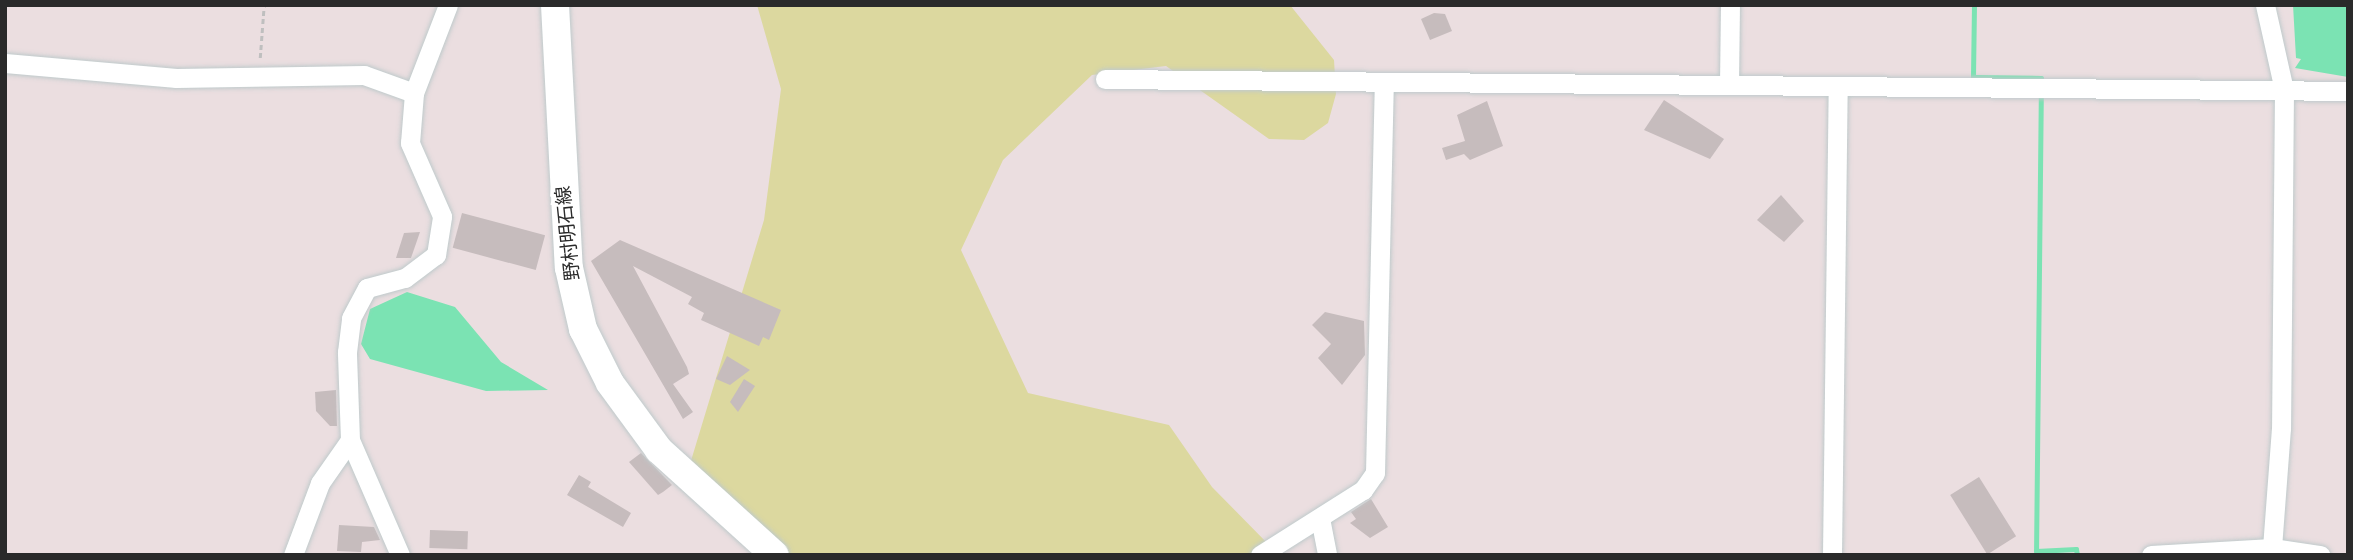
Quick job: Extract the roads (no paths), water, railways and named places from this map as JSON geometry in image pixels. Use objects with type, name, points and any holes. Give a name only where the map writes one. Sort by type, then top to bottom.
[{"type":"main road","name":"野村明石線","points":[[555,5],[569,268],[583,329],[610,383],[659,450],[775,555]]},
{"type":"street","points":[[400,555],[350,440],[351,318],[367,288],[405,278],[436,255],[442,216],[410,142],[414,93],[448,5]]},
{"type":"street","points":[[1729,85],[1730,5]]},
{"type":"street","points":[[2265,5],[2284,90],[2281,428],[2272,548]]},
{"type":"street","points":[[5,62],[258,79],[364,75],[414,93]]},
{"type":"street","points":[[1105,79],[2348,91]]},
{"type":"street","points":[[1260,555],[1363,490],[1375,473],[1384,82]]},
{"type":"street","points":[[1832,555],[1838,87]]},
{"type":"street","points":[[293,555],[320,483],[350,440]]},
{"type":"street","points":[[1320,518],[1327,555]]},
{"type":"street","points":[[2151,555],[2272,548],[2320,555]]},
{"type":"waterway","points":[[1974,5],[1973,77],[2041,78],[2036,551],[2076,549],[2077,555]]}]
